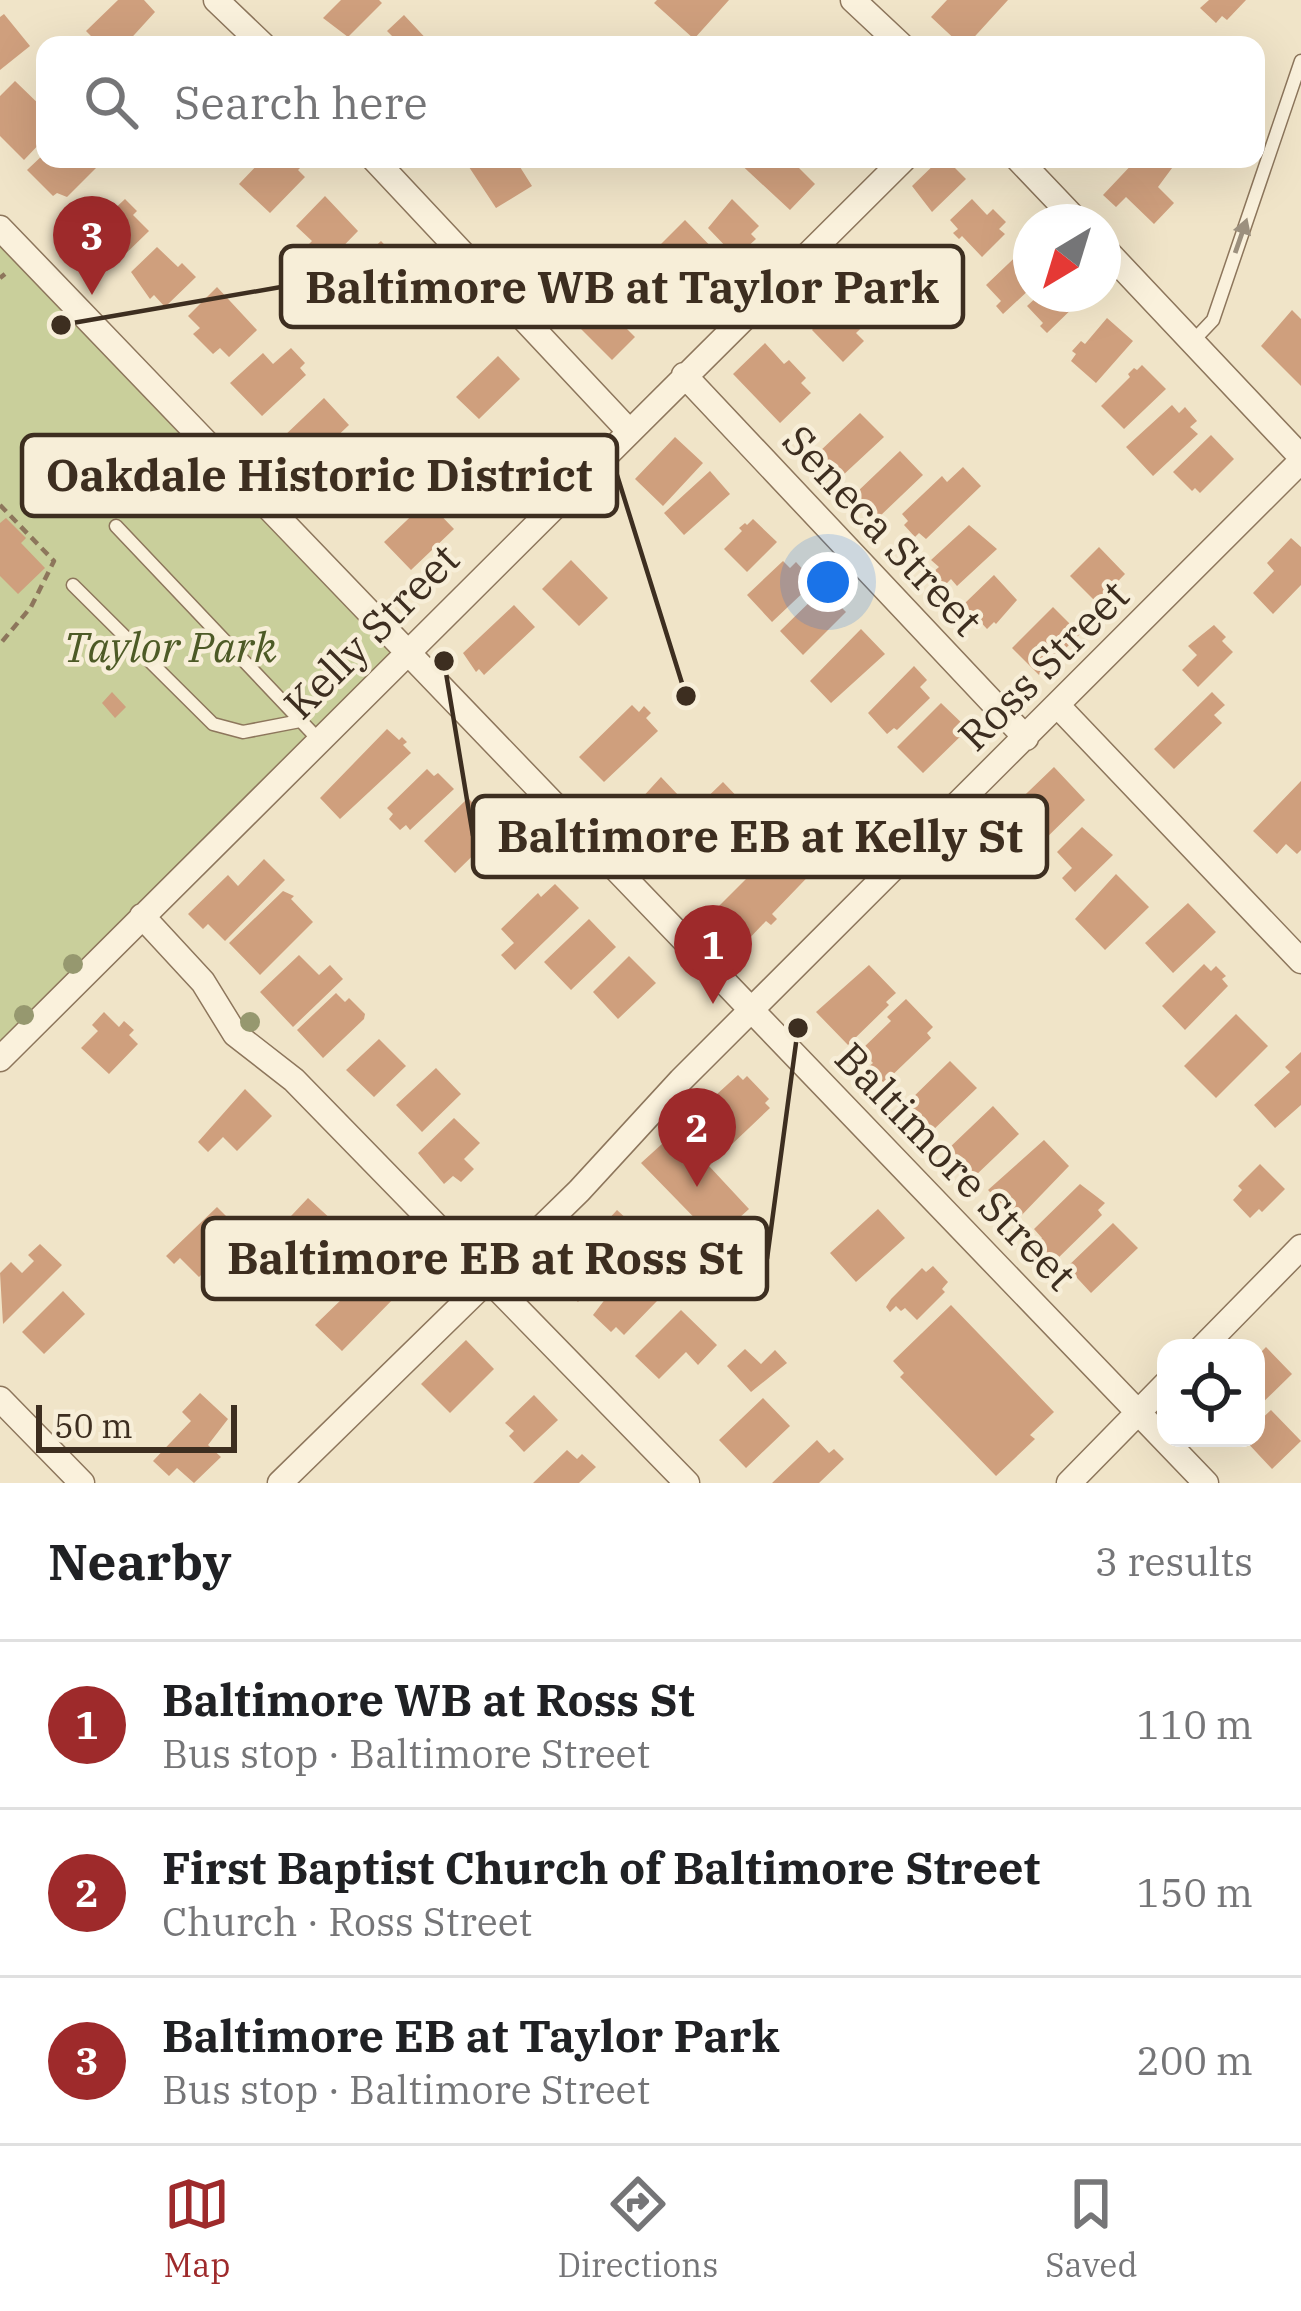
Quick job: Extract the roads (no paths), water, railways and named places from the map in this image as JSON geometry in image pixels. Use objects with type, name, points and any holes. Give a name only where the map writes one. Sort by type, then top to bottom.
[{"type":"street","points":[[216,0],[254,36]]},
{"type":"street","points":[[853,0],[891,36]]},
{"type":"street","points":[[382,168],[628,430]]},
{"type":"street","name":"Kelly Street","points":[[0,1059],[142,916],[309,730],[408,649],[895,168]]},
{"type":"street","points":[[1027,168],[1061,204]]},
{"type":"street","name":"Baltimore Street","points":[[0,228],[1206,1483]]},
{"type":"street","points":[[1121,267],[1301,459]]},
{"type":"street","name":"Seneca Street","points":[[684,375],[1026,738]]},
{"type":"street","name":"Ross Street","points":[[280,1483],[490,1279],[1301,459]]},
{"type":"street","points":[[1058,706],[1301,961]]},
{"type":"street","points":[[142,916],[203,982],[236,1034],[294,1080],[686,1483]]},
{"type":"street","points":[[1211,1339],[1301,1247]]},
{"type":"street","points":[[1069,1483],[1157,1393]]},
{"type":"street","points":[[0,1399],[82,1483]]},
{"type":"lane","points":[[1265,168],[1301,62]]},
{"type":"lane","points":[[1193,341],[1213,320],[1265,168]]},
{"type":"lane","points":[[116,526],[309,730]]},
{"type":"lane","points":[[74,585],[213,724],[243,732],[309,730]]},
{"type":"place","name":"Baltimore EB at Taylor Park","points":[[92,295]]},
{"type":"place","name":"Baltimore WB at Taylor Park","points":[[61,325]]},
{"type":"place","name":"Baltimore EB at Kelly St","points":[[444,661]]},
{"type":"place","name":"Oakdale Historic District","points":[[686,696]]},
{"type":"place","name":"Baltimore WB at Ross St","points":[[713,1004]]},
{"type":"place","name":"Baltimore EB at Ross St","points":[[798,1028]]},
{"type":"place","name":"First Baptist Church of Baltimore Street","points":[[697,1187]]},
{"type":"park label","name":"Taylor Park","points":[[170,646]]}]
